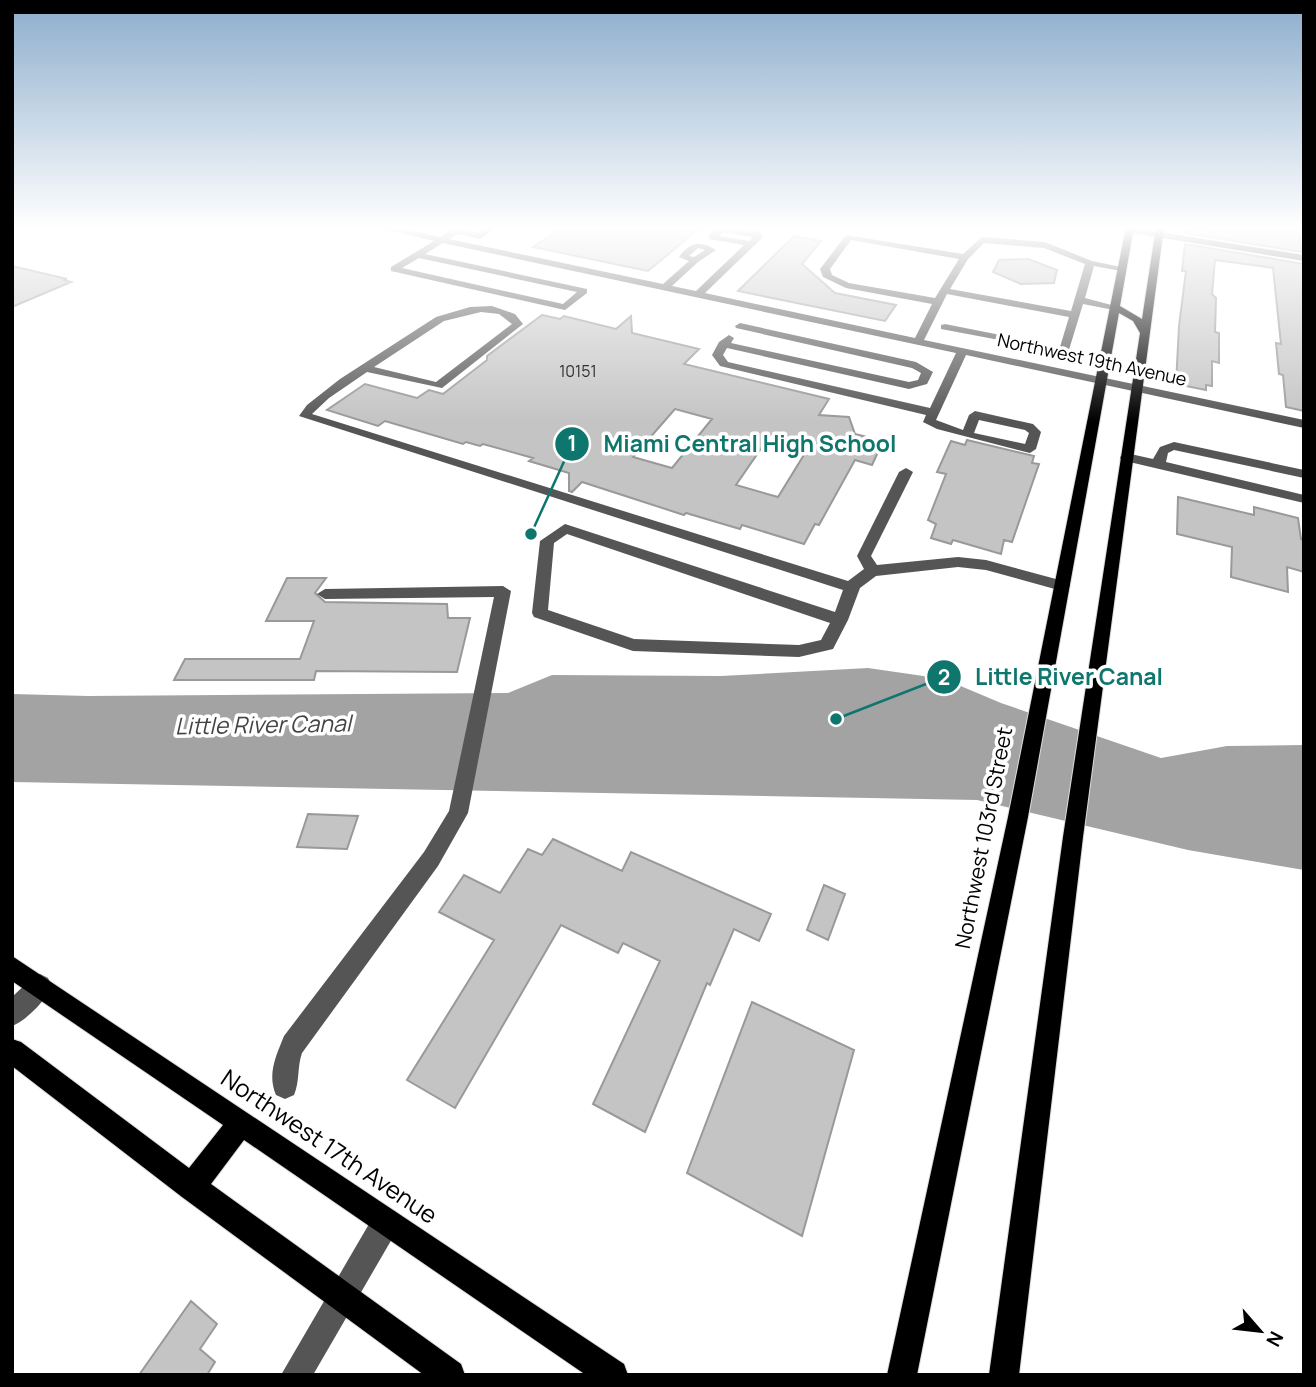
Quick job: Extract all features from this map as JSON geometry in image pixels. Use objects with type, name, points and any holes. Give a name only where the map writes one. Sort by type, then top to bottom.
[{"type":"main road","name":"Northwest 103rd Street","points":[[902,1375],[1018,817],[1117,292]]},
{"type":"main road","points":[[1004,1375],[1088,726],[1151,292]]},
{"type":"main road","points":[[1114,307],[1137,320],[1146,334]]},
{"type":"main road","name":"Northwest 17th Avenue","points":[[12,967],[613,1375]]},
{"type":"main road","points":[[12,1051],[450,1375]]},
{"type":"main road","points":[[192,1186],[242,1123]]},
{"type":"street","points":[[496,292],[565,307],[583,292]]},
{"type":"street","name":"Northwest 19th Avenue","points":[[683,292],[1304,424]]},
{"type":"street","points":[[698,295],[701,292]]},
{"type":"street","points":[[883,292],[940,302]]},
{"type":"street","points":[[918,342],[946,292]]},
{"type":"street","points":[[950,292],[1075,315]]},
{"type":"street","points":[[945,327],[1064,351],[1081,292]]},
{"type":"street","points":[[1079,300],[1114,307]]},
{"type":"street","points":[[753,307],[717,355],[724,364],[934,414]]},
{"type":"street","points":[[366,368],[438,386],[518,324],[507,313],[490,310],[452,313],[366,368],[307,409],[305,416],[851,587]]},
{"type":"street","points":[[723,344],[909,386],[923,382],[927,372],[916,365],[740,326]]},
{"type":"street","points":[[963,351],[929,422],[967,434],[1030,449],[1035,432],[1030,427],[975,415],[967,434]]},
{"type":"street","points":[[1159,465],[1160,454],[1166,447],[1174,446],[1304,474]]},
{"type":"street","points":[[1126,457],[1304,499]]},
{"type":"street","points":[[873,571],[864,556],[906,472]]},
{"type":"street","points":[[840,620],[565,529],[547,541],[540,612],[633,645],[799,650],[827,645],[840,620],[851,587],[859,576],[873,571],[958,562],[986,565],[1062,586]]},
{"type":"street","points":[[285,1086],[285,1065],[293,1045],[431,859],[458,813],[482,683],[503,591],[325,594]]},
{"type":"street","points":[[12,1014],[40,986]]},
{"type":"street","points":[[296,1375],[386,1222]]},
{"type":"water","points":[[868,668],[944,679],[1001,703],[1161,758],[1227,746],[1304,745],[1304,870],[1188,850],[977,800],[12,782],[12,694],[88,696],[508,693],[552,675],[721,676]]},
{"type":"building","points":[[12,292],[48,292],[12,307]]},
{"type":"building","points":[[742,292],[834,292],[896,305],[885,321]]},
{"type":"building","points":[[1183,292],[1212,292],[1216,298],[1215,332],[1219,333],[1219,363],[1212,361],[1212,386],[1206,385],[1206,390],[1176,384]]},
{"type":"building","points":[[1275,292],[1304,292],[1304,411],[1286,407],[1276,343],[1281,344]]},
{"type":"building","points":[[542,315],[560,319],[564,316],[616,329],[631,316],[632,333],[699,349],[684,364],[829,399],[819,415],[849,417],[855,434],[875,439],[871,446],[880,448],[872,465],[855,460],[819,525],[815,524],[804,544],[742,525],[740,529],[686,513],[684,515],[582,482],[572,492],[569,491],[569,473],[529,461],[533,458],[483,444],[463,444],[385,421],[378,426],[327,410],[365,384],[417,398],[429,390],[443,394],[487,360],[487,356]],"holes":[[[675,409],[712,419],[672,468],[633,457]],[[771,434],[810,445],[778,497],[736,485]]]},
{"type":"building","points":[[967,440],[1034,456],[1032,463],[1039,464],[1012,542],[1004,540],[1001,554],[953,540],[951,544],[931,538],[936,524],[928,520],[946,474],[937,472],[951,441],[965,445]]},
{"type":"building","points":[[1178,497],[1254,515],[1254,507],[1298,518],[1301,539],[1304,540],[1304,572],[1287,567],[1288,592],[1231,577],[1232,547],[1177,534]]},
{"type":"building","points":[[287,578],[326,578],[315,593],[325,602],[447,604],[448,618],[470,618],[457,672],[316,671],[314,680],[174,680],[185,659],[300,659],[314,621],[266,621]]},
{"type":"building","points":[[308,814],[358,816],[347,849],[297,847]]},
{"type":"building","points":[[553,839],[622,871],[631,852],[771,914],[759,941],[734,929],[710,985],[707,983],[645,1132],[593,1104],[660,961],[623,943],[618,953],[561,925],[455,1108],[407,1080],[494,940],[439,912],[464,875],[500,893],[528,849],[542,855]]},
{"type":"building","points":[[824,885],[845,894],[828,940],[807,930]]},
{"type":"building","points":[[752,1002],[854,1050],[802,1236],[687,1173]]},
{"type":"building","points":[[191,1301],[217,1324],[200,1349],[215,1362],[207,1375],[139,1375]]},
{"type":"place","name":"Miami Central High School","points":[[531,534]]},
{"type":"place","name":"Little River Canal","points":[[836,719]]}]
